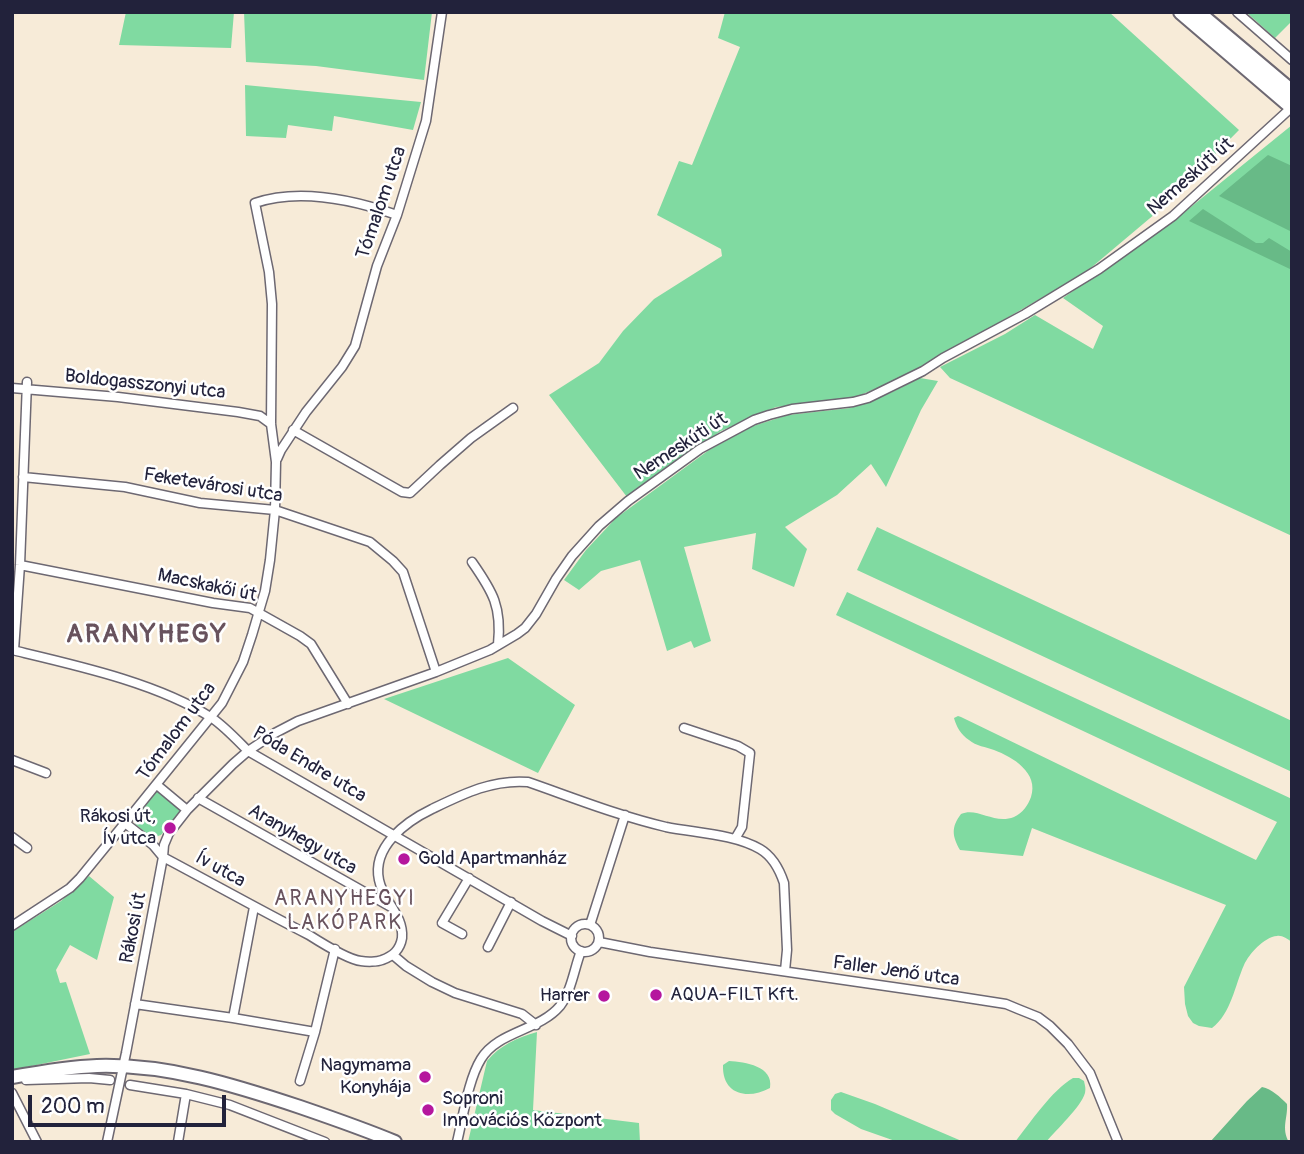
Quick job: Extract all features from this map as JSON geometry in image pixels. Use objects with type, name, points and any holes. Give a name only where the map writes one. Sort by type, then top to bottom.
[{"type":"highway","points":[[1181,12],[1286,91]]},
{"type":"highway","points":[[1197,12],[1286,91],[1292,107]]},
{"type":"main road","points":[[12,1079],[97,1066],[183,1074],[235,1085],[395,1142]]},
{"type":"street","name":"Tómalom utca","points":[[276,462],[293,430],[355,346],[377,266],[397,215],[426,121],[442,12]]},
{"type":"street","points":[[1237,12],[1292,60]]},
{"type":"street","name":"Nemeskúti út","points":[[248,751],[298,721],[436,672],[517,634],[531,621],[572,556],[599,526],[628,501],[700,449],[754,420],[769,415],[868,398],[923,371],[1025,314],[1099,269],[1173,216],[1292,107]]},
{"type":"street","name":"Tómalom utca","points":[[12,926],[69,888],[157,785],[222,703],[243,662],[265,592],[275,510],[276,462],[271,424],[272,304],[269,272],[255,203],[277,197],[314,197],[359,203],[397,215]]},
{"type":"street","points":[[13,650],[20,565],[27,385]]},
{"type":"street","name":"Boldogasszonyi utca","points":[[12,388],[27,385],[252,414],[271,424]]},
{"type":"street","points":[[293,430],[410,494],[471,438],[513,408]]},
{"type":"street","name":"Feketevárosi utca","points":[[23,477],[125,487],[200,503],[275,510],[365,539],[393,561],[402,572],[436,672]]},
{"type":"street","points":[[472,562],[496,605],[499,621],[498,645]]},
{"type":"street","name":"Macskakői út","points":[[20,565],[250,608],[311,645],[348,704]]},
{"type":"street","name":"Póda Endre utca","points":[[13,650],[139,684],[181,702],[210,717],[248,751],[395,835]]},
{"type":"street","points":[[684,727],[750,753],[742,827],[735,839]]},
{"type":"street","name":"Rákosi út","points":[[107,1142],[164,845],[169,833],[187,810],[248,751]]},
{"type":"street","points":[[12,760],[46,773]]},
{"type":"street","points":[[536,1025],[522,1014],[432,982],[393,955],[401,944],[403,929],[379,882],[379,859],[385,846],[408,823],[451,800],[496,784],[528,782],[666,827],[735,839],[762,850],[782,876],[784,883],[787,950],[785,971]]},
{"type":"street","points":[[157,785],[187,810]]},
{"type":"street","name":"Aranyhegy utca","points":[[198,798],[391,907]]},
{"type":"street","points":[[590,925],[625,815]]},
{"type":"street","name":"Ív utca","points":[[125,823],[153,845],[163,857],[335,949],[360,961],[381,961],[393,955]]},
{"type":"street","points":[[395,835],[572,936]]},
{"type":"street","points":[[12,837],[27,848]]},
{"type":"street","points":[[462,934],[442,923],[469,878]]},
{"type":"street","points":[[488,947],[511,902]]},
{"type":"street","points":[[233,1018],[254,907]]},
{"type":"street","points":[[590,925],[597,930],[599,942],[590,951],[581,951],[575,947],[572,936],[575,928],[590,925]]},
{"type":"street","name":"Faller Jenő utca","points":[[599,942],[643,951],[1006,1004],[1038,1017],[1068,1044],[1090,1073],[1118,1142]]},
{"type":"street","points":[[300,1081],[316,1032],[335,949]]},
{"type":"street","points":[[456,1142],[473,1076],[480,1060],[488,1049],[500,1041],[550,1017],[562,1004],[569,990],[581,951]]},
{"type":"street","points":[[135,1004],[316,1032]]},
{"type":"street","points":[[12,1079],[110,1080]]},
{"type":"street","points":[[130,1085],[186,1094],[230,1105],[325,1142]]},
{"type":"street","points":[[12,1093],[37,1142]]},
{"type":"street","points":[[178,1142],[186,1094]]},
{"type":"street","points":[[462,1122],[463,1142]]},
{"type":"green space","points":[[126,12],[234,12],[231,48],[119,45]]},
{"type":"green space","points":[[244,12],[432,12],[424,80],[316,66],[246,62]]},
{"type":"green space","points":[[725,12],[1109,12],[1239,130],[1162,208],[1086,272],[914,372],[849,400],[776,407],[721,431],[627,497],[549,395],[599,363],[623,331],[654,299],[722,256],[721,249],[657,215],[679,161],[692,165],[740,47],[718,38]]},
{"type":"green space","points":[[1246,12],[1292,12],[1292,21],[1275,38]]},
{"type":"green space","points":[[245,85],[421,102],[413,130],[334,116],[332,131],[288,125],[286,138],[246,136]]},
{"type":"green space","points":[[1292,125],[1292,536],[950,378],[940,367],[1005,334],[1035,315],[1093,349],[1103,326],[1063,298],[1176,219]]},
{"type":"green space","points":[[1268,155],[1292,166],[1292,232],[1219,196]]},
{"type":"green space","points":[[1203,209],[1256,243],[1263,243],[1269,238],[1292,252],[1292,270],[1189,221]]},
{"type":"green space","points":[[920,378],[938,381],[921,410],[886,487],[871,464],[837,495],[785,527],[807,549],[794,587],[752,569],[756,533],[684,547],[711,641],[694,648],[691,641],[667,651],[640,560],[601,571],[579,590],[564,580],[586,550],[616,518],[709,450],[753,426],[788,415],[850,408]]},
{"type":"green space","points":[[877,527],[1292,721],[1292,772],[857,570]]},
{"type":"green space","points":[[847,592],[1292,799],[1292,942],[1281,936],[1272,937],[1253,951],[1244,965],[1224,1015],[1212,1028],[1193,1023],[1188,1016],[1184,987],[1226,905],[1032,828],[1023,856],[960,850],[954,832],[961,814],[967,812],[1000,819],[1014,817],[1027,806],[1032,788],[1028,773],[1023,767],[1001,753],[966,738],[954,718],[961,717],[1256,860],[1277,822],[836,615]]},
{"type":"green space","points":[[508,658],[575,705],[538,773],[384,699]]},
{"type":"green space","points":[[157,791],[181,811],[161,835],[152,838],[135,824],[136,818]]},
{"type":"green space","points":[[89,876],[114,897],[97,960],[70,945],[56,970],[60,983],[66,982],[90,1054],[12,1070],[12,932],[61,901]]},
{"type":"green space","points":[[537,1032],[533,1110],[639,1123],[640,1142],[468,1142],[487,1061],[509,1043]]},
{"type":"green space","points":[[729,1061],[750,1064],[763,1070],[768,1075],[770,1088],[753,1094],[732,1089],[724,1075],[723,1065]]},
{"type":"green space","points":[[1073,1078],[1084,1081],[1085,1091],[1083,1099],[1068,1118],[1046,1142],[1015,1142],[1049,1099]]},
{"type":"green space","points":[[1262,1087],[1272,1091],[1287,1104],[1285,1128],[1289,1142],[1210,1142],[1247,1101]]},
{"type":"green space","points":[[841,1092],[964,1142],[898,1142],[861,1129],[831,1110],[831,1100],[835,1094]]},
{"type":"place","name":"Rákosi út, Ív utca","points":[[170,828]]},
{"type":"place","name":"Gold Apartmanház","points":[[404,859]]},
{"type":"place","name":"AQUA-FILT Kft.","points":[[656,995]]},
{"type":"place","name":"Harrer","points":[[604,996]]},
{"type":"place","name":"Nagymama Konyhája","points":[[425,1077]]},
{"type":"place","name":"Soproni Innovációs Központ","points":[[428,1110]]},
{"type":"district","name":"ARANYHEGY","points":[[147,635]]},
{"type":"district","name":"ARANYHEGYI LAKÓPARK","points":[[345,912]]}]
